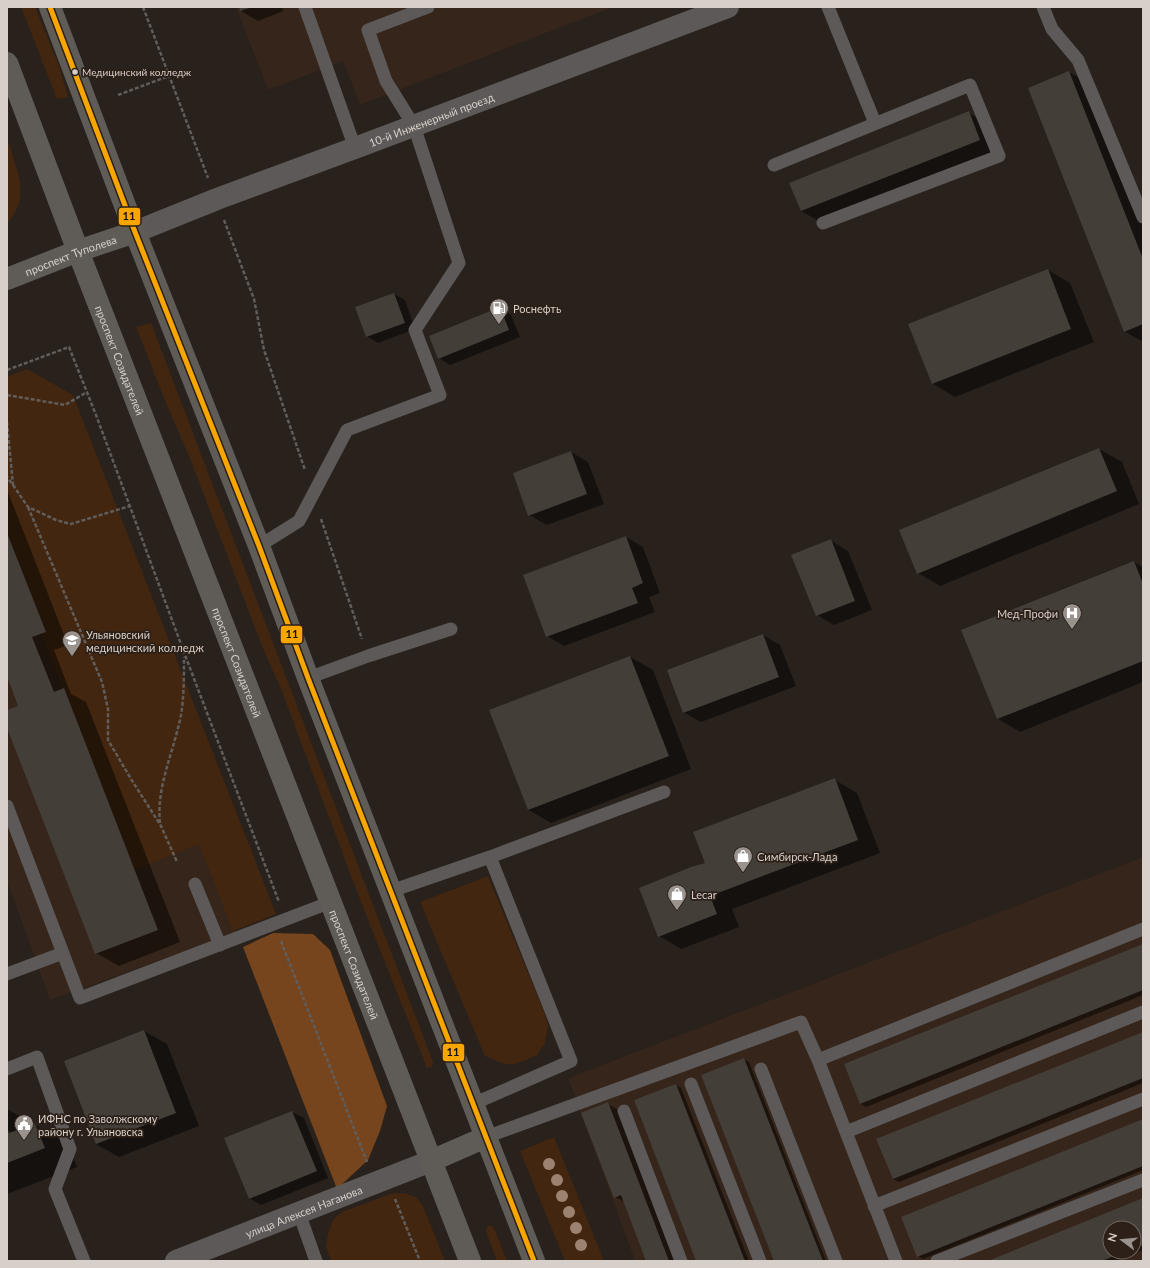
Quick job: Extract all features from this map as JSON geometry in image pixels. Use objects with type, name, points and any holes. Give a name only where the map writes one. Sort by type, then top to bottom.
[{"type":"main road","points":[[50,7],[135,232],[259,546],[308,678],[534,1261]]},
{"type":"main road","name":"проспект Созидателей","points":[[7,63],[78,251],[470,1261]]},
{"type":"main road","name":"проспект Туполева","points":[[7,279],[78,251],[135,232]]},
{"type":"main road","points":[[431,1161],[486,1137]]},
{"type":"street","name":"10-й Инженерный проезд","points":[[135,232],[216,199],[728,7]]},
{"type":"street","name":"улица Алексея Наганова","points":[[176,1261],[431,1161]]},
{"type":"lane","points":[[305,7],[355,148]]},
{"type":"lane","points":[[259,546],[299,521],[347,430],[440,395],[415,330],[460,263],[414,126],[386,81],[368,30],[428,7]]},
{"type":"lane","points":[[828,7],[875,123]]},
{"type":"lane","points":[[1043,7],[1052,29],[1078,60],[1143,217]]},
{"type":"lane","points":[[774,165],[970,84],[999,156],[823,223]]},
{"type":"lane","points":[[308,678],[368,656],[451,629]]},
{"type":"lane","points":[[391,891],[490,857],[664,792]]},
{"type":"lane","points":[[7,806],[80,998],[331,902]]},
{"type":"lane","points":[[473,1104],[571,1061],[490,857]]},
{"type":"lane","points":[[195,884],[220,945]]},
{"type":"lane","points":[[818,1060],[1143,929]]},
{"type":"lane","points":[[7,974],[63,953]]},
{"type":"lane","points":[[846,1132],[1143,1012]]},
{"type":"lane","points":[[486,1137],[801,1022],[818,1060],[896,1261]]},
{"type":"lane","points":[[7,1069],[38,1057],[70,1149],[55,1189],[84,1261]]},
{"type":"lane","points":[[761,1069],[836,1261]]},
{"type":"lane","points":[[691,1084],[760,1261]]},
{"type":"lane","points":[[874,1206],[1143,1099]]},
{"type":"lane","points":[[624,1111],[681,1261]]},
{"type":"lane","points":[[938,1261],[1143,1180]]},
{"type":"lane","points":[[299,1213],[316,1261]]},
{"type":"path","points":[[143,7],[254,299],[264,350],[368,656]]},
{"type":"path","points":[[118,95],[169,76]]},
{"type":"path","points":[[7,370],[69,347],[130,506],[184,655],[286,920],[280,938],[381,1181],[420,1261]]},
{"type":"path","points":[[7,395],[65,405],[87,392]]},
{"type":"path","points":[[7,422],[13,485]]},
{"type":"path","points":[[7,477],[28,508],[102,682],[108,710],[108,740],[161,826],[178,862]]},
{"type":"path","points":[[28,508],[56,520],[71,524],[130,506]]},
{"type":"path","points":[[161,826],[159,814],[163,784],[181,714],[184,655]]},
{"type":"shaded area","points":[[21,7],[35,7],[59,66],[68,97],[57,99]]},
{"type":"shaded area","points":[[236,7],[613,7],[360,105],[343,61],[268,90]]},
{"type":"shaded area","points":[[7,140],[11,148],[20,183],[20,200],[18,208],[7,223]]},
{"type":"shaded area","points":[[151,323],[433,1062],[432,1067],[426,1068],[359,897],[281,689],[264,651],[189,456],[136,327]]},
{"type":"shaded area","points":[[27,369],[73,395],[276,914],[233,931],[199,844],[134,870],[7,546],[7,377]]},
{"type":"shaded area","name":"Ульяновский медицинский колледж","points":[[50,417],[236,933],[50,1000],[7,881],[7,433]]},
{"type":"shaded area","points":[[1143,857],[1143,1261],[635,1261],[568,1078]]},
{"type":"shaded area","points":[[488,876],[544,1012],[548,1026],[545,1043],[537,1055],[515,1064],[504,1064],[485,1056],[420,902]]},
{"type":"shaded area","points":[[273,933],[313,934],[330,950],[387,1106],[380,1131],[368,1160],[337,1189],[243,947]]},
{"type":"shaded area","points":[[554,1137],[604,1261],[565,1261],[520,1151]]},
{"type":"shaded area","points":[[404,1193],[416,1197],[423,1206],[445,1261],[331,1261],[326,1247],[328,1233],[333,1220],[342,1212],[390,1194]]},
{"type":"shaded area","points":[[488,1226],[492,1226],[495,1230],[507,1261],[497,1261],[487,1234],[486,1230]]},
{"type":"building","points":[[239,7],[252,7],[240,11]]},
{"type":"building","points":[[1069,71],[1143,259],[1143,324],[1124,332],[1028,88]]},
{"type":"building","points":[[969,111],[980,140],[801,211],[789,183]]},
{"type":"building","points":[[1048,269],[1071,329],[932,384],[908,324]]},
{"type":"building","points":[[394,293],[405,323],[366,337],[355,307]]},
{"type":"building","points":[[500,307],[509,330],[438,359],[429,336]]},
{"type":"building","points":[[1099,448],[1117,491],[917,574],[899,530]]},
{"type":"building","points":[[571,451],[587,494],[528,516],[513,473]]},
{"type":"building","points":[[7,533],[46,632],[32,637],[54,692],[64,688],[158,930],[95,954],[7,728],[7,710],[18,706],[7,676]]},
{"type":"building","points":[[626,536],[643,583],[632,588],[638,603],[546,637],[523,575]]},
{"type":"building","points":[[831,539],[855,601],[816,616],[791,555]]},
{"type":"building","points":[[1134,561],[1143,584],[1143,661],[997,719],[961,630]]},
{"type":"building","points":[[763,634],[779,677],[683,713],[667,670]]},
{"type":"building","points":[[630,656],[669,756],[528,810],[489,710]]},
{"type":"building","points":[[835,778],[858,840],[710,896],[717,914],[658,937],[639,888],[691,867],[705,863],[693,832]]},
{"type":"building","points":[[1143,944],[1143,990],[860,1104],[844,1064]]},
{"type":"building","points":[[144,1030],[176,1113],[96,1144],[64,1061]]},
{"type":"building","points":[[1143,1032],[1143,1078],[893,1179],[876,1139]]},
{"type":"building","points":[[744,1058],[823,1261],[774,1261],[701,1075]]},
{"type":"building","points":[[676,1084],[745,1261],[696,1261],[634,1100]]},
{"type":"building","points":[[608,1102],[669,1261],[646,1261],[621,1195],[614,1198],[581,1113]]},
{"type":"building","points":[[292,1111],[317,1171],[249,1199],[224,1138]]},
{"type":"building","points":[[1143,1119],[1143,1166],[917,1257],[901,1217]]},
{"type":"building","name":"ИФНС по Заволжскому району г. Ульяновска","points":[[35,1124],[45,1148],[7,1163],[7,1127],[9,1133]]},
{"type":"building","points":[[1143,1198],[1143,1245],[1142,1220],[1102,1220],[1102,1260],[1104,1260],[1102,1261],[988,1261]]},
{"type":"transit line","name":"11","points":[[50,7],[135,232],[259,546],[308,678],[534,1261]]},
{"type":"place","name":"Медицинский колледж","points":[[75,72]]},
{"type":"place","name":"Роснефть","points":[[499,325]]},
{"type":"place","name":"Мед-Профи","points":[[1072,630]]},
{"type":"place","name":"Ульяновский медицинский колледж","points":[[72,657]]},
{"type":"place","name":"Симбирск-Лада","points":[[743,873]]},
{"type":"place","name":"Lecar","points":[[677,911]]},
{"type":"place","name":"ИФНС по Заволжскому району г. Ульяновска","points":[[24,1141]]}]
